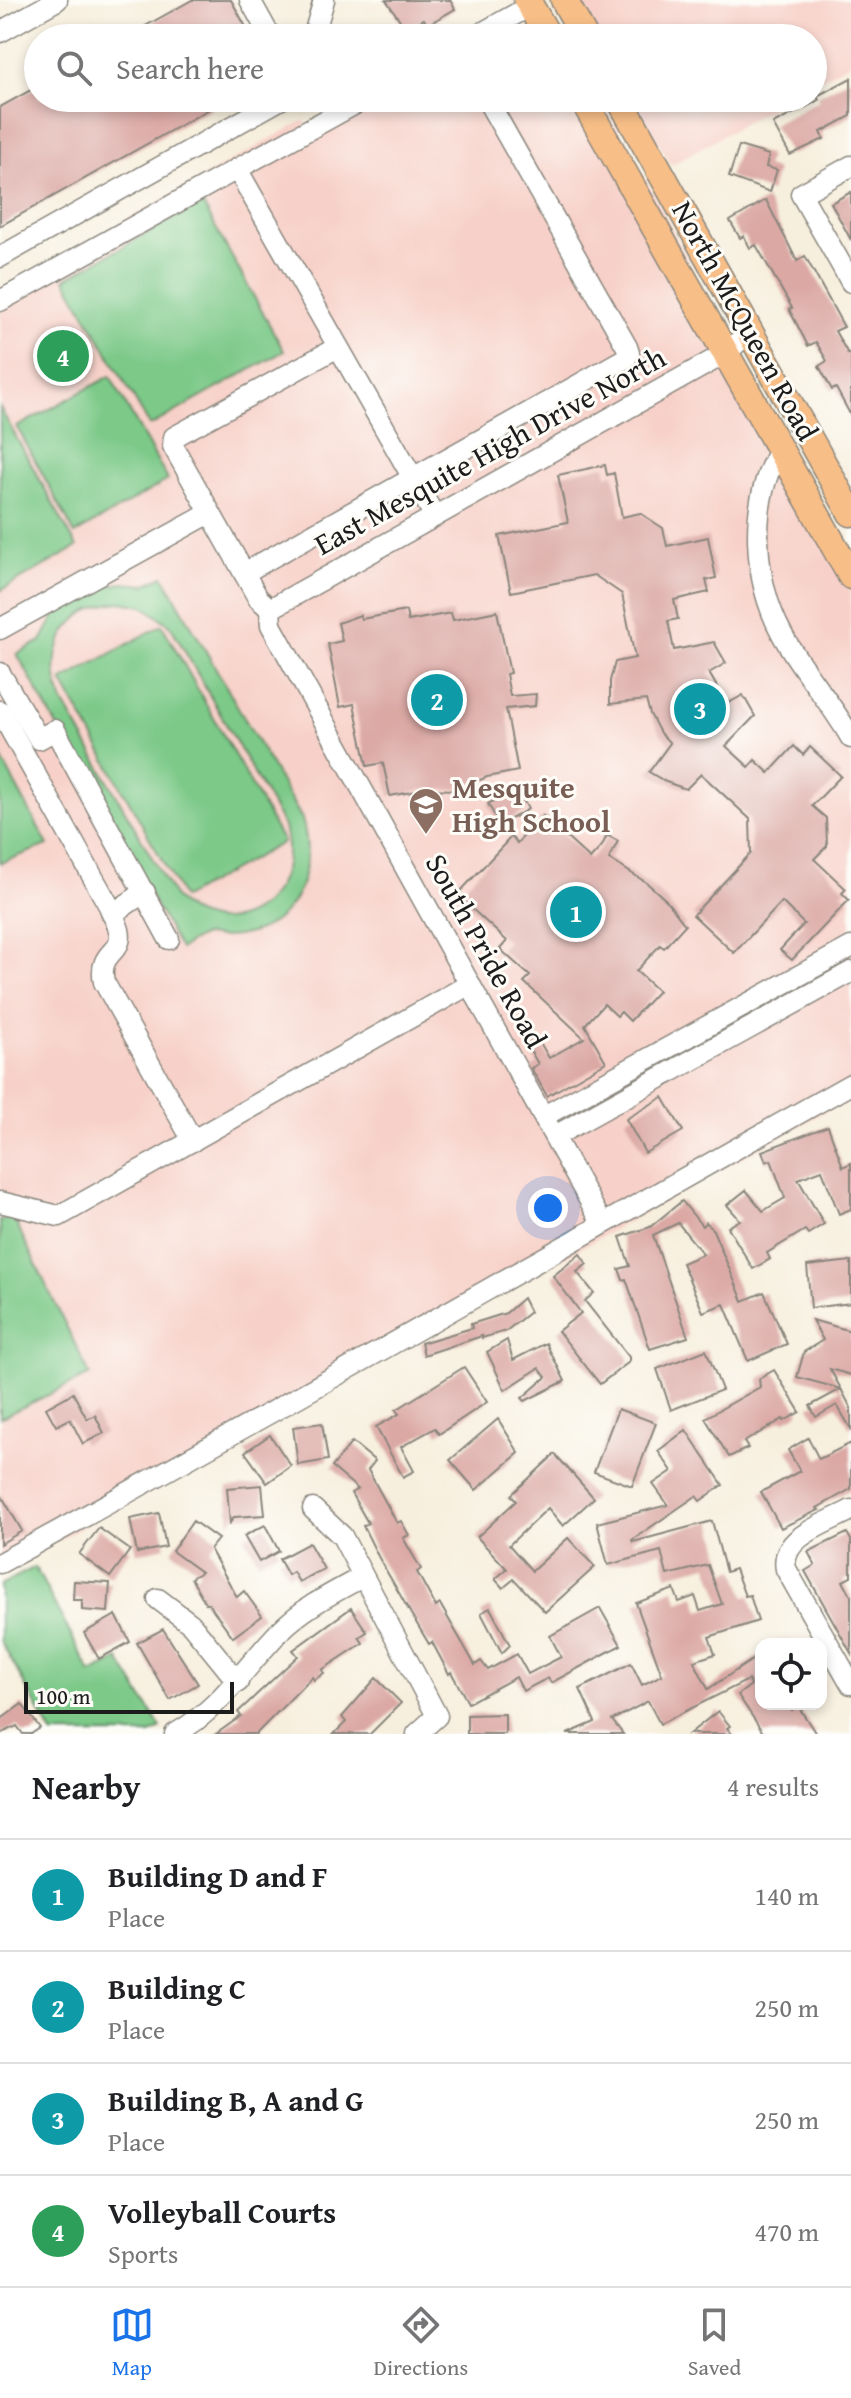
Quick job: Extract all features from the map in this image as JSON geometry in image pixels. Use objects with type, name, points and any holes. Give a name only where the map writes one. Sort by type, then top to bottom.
[{"type":"main road","points":[[564,0],[577,24]]},
{"type":"main road","points":[[529,3],[541,24]]},
{"type":"main road","name":"North McQueen Road","points":[[590,112],[851,576]]},
{"type":"main road","name":"North McQueen Road","points":[[627,112],[851,513]]},
{"type":"street","points":[[0,32],[57,0]]},
{"type":"street","points":[[250,0],[263,24]]},
{"type":"street","points":[[317,24],[324,0]]},
{"type":"street","points":[[495,24],[529,3]]},
{"type":"street","points":[[0,257],[258,112]]},
{"type":"street","points":[[0,301],[341,112]]},
{"type":"street","points":[[244,573],[623,362],[629,353],[494,112]]},
{"type":"street","points":[[851,166],[801,194],[851,282]]},
{"type":"street","points":[[237,169],[434,515]]},
{"type":"street","name":"East Mesquite High Drive North","points":[[270,617],[434,515],[726,353],[749,332]]},
{"type":"street","name":"South Pride Road","points":[[338,347],[174,437],[173,446],[602,1223]]},
{"type":"street","points":[[780,449],[770,466],[759,508],[759,548],[765,586],[781,631],[851,738]]},
{"type":"street","points":[[0,629],[210,513]]},
{"type":"street","points":[[0,673],[39,739],[55,730],[169,939]]},
{"type":"street","points":[[0,711],[112,914],[120,933],[115,951],[106,958],[101,968],[104,982],[193,1141]]},
{"type":"street","points":[[112,914],[145,892]]},
{"type":"street","points":[[544,1116],[851,947]]},
{"type":"street","points":[[555,1136],[851,972]]},
{"type":"street","points":[[0,1202],[59,1216],[470,984]]},
{"type":"street","points":[[0,1563],[851,1084]]},
{"type":"street","points":[[313,1509],[342,1536],[437,1716],[417,1734]]},
{"type":"street","points":[[848,1673],[786,1569],[783,1558],[790,1546],[851,1510]]},
{"type":"street","points":[[175,1734],[212,1707],[238,1682],[280,1632],[308,1607],[362,1577]]},
{"type":"street","points":[[158,1599],[191,1624],[238,1682]]},
{"type":"shaded area","points":[[577,0],[851,0],[851,62],[827,76],[827,24],[591,24]]},
{"type":"shaded area","name":"Mesquite High School","points":[[359,112],[609,112],[851,575],[851,1097],[0,1573],[0,291],[304,120],[314,138]]},
{"type":"shaded area","points":[[641,112],[764,112],[671,165]]},
{"type":"green space","points":[[202,203],[284,351],[150,426],[65,279]]},
{"type":"green space","points":[[110,376],[168,480],[75,534],[17,427]]},
{"type":"green space","points":[[0,408],[77,547],[0,591]]},
{"type":"green space","points":[[163,576],[302,819],[306,836],[305,871],[293,902],[282,915],[251,933],[228,937],[204,935],[180,949],[17,654],[41,641],[54,617],[74,598],[90,589],[123,583],[145,585]],"holes":[[[120,602],[143,606],[170,625],[284,827],[287,853],[282,877],[271,896],[256,910],[237,918],[216,920],[195,913],[175,898],[62,700],[55,665],[58,649],[73,623],[101,606]]]},
{"type":"green space","points":[[162,625],[283,842],[183,898],[62,681]]},
{"type":"green space","points":[[0,756],[48,845],[0,863]]},
{"type":"green space","points":[[12,1215],[90,1375],[0,1418],[0,1221]]},
{"type":"green space","points":[[35,1567],[91,1673],[119,1659],[161,1728],[150,1734],[52,1734],[0,1640],[0,1585]]},
{"type":"building","points":[[192,0],[231,0],[244,24],[149,24]]},
{"type":"building","points":[[386,0],[450,0],[455,9],[429,24],[424,19],[415,24],[403,24]]},
{"type":"building","points":[[851,78],[851,116],[821,132],[824,139],[790,155],[773,124],[796,112],[827,112],[827,91]]},
{"type":"building","points":[[24,94],[24,112],[204,112],[0,226],[0,107]]},
{"type":"building","points":[[739,146],[769,155],[766,167],[777,170],[770,192],[729,177]]},
{"type":"building","points":[[851,192],[851,240],[831,203]]},
{"type":"building","points":[[766,200],[797,261],[805,256],[844,327],[835,331],[848,354],[851,352],[851,416],[836,388],[832,390],[819,366],[827,361],[816,342],[808,346],[789,309],[792,308],[756,245],[750,248],[730,221]]},
{"type":"building","points":[[605,465],[607,475],[614,473],[622,517],[640,513],[663,528],[667,546],[708,537],[716,578],[706,580],[709,592],[674,600],[678,619],[668,621],[674,650],[714,642],[726,663],[709,673],[727,704],[743,695],[755,716],[726,746],[749,767],[755,760],[769,773],[794,746],[803,755],[810,747],[841,776],[812,806],[826,818],[827,846],[814,859],[846,889],[842,893],[849,900],[792,960],[780,950],[804,924],[782,902],[734,953],[693,915],[751,853],[750,819],[701,774],[686,789],[649,772],[670,743],[660,733],[646,700],[610,704],[610,681],[615,662],[635,658],[622,594],[594,575],[511,592],[499,536],[568,522],[558,475]]},
{"type":"building","points":[[406,611],[408,621],[451,613],[453,620],[497,611],[510,673],[506,674],[510,696],[536,694],[535,706],[506,709],[518,771],[487,777],[456,790],[427,789],[390,796],[383,763],[367,766],[354,704],[340,707],[328,644],[342,641],[338,623],[360,615],[361,619]]},
{"type":"building","points":[[517,788],[528,809],[500,825],[488,804]]},
{"type":"building","points":[[543,816],[590,859],[607,835],[618,841],[609,859],[647,883],[665,899],[685,925],[664,948],[660,945],[636,971],[658,991],[630,1021],[621,1012],[617,1016],[604,1004],[585,1025],[606,1062],[547,1096],[531,1068],[538,1064],[527,1045],[538,1039],[549,1058],[584,1038],[524,982],[530,976],[500,949],[507,941],[457,895],[511,837],[517,843]]},
{"type":"building","points":[[663,1097],[683,1131],[645,1153],[626,1119]]},
{"type":"building","points":[[828,1126],[843,1167],[851,1163],[851,1209],[839,1214],[822,1170],[798,1179],[824,1224],[808,1234],[805,1230],[767,1253],[770,1259],[753,1269],[728,1227],[740,1220],[727,1205],[746,1190],[763,1211],[785,1198],[771,1160],[766,1162],[762,1151]]},
{"type":"building","points":[[682,1201],[702,1226],[706,1222],[713,1230],[743,1301],[764,1292],[787,1344],[748,1361],[724,1304],[703,1312],[682,1263],[703,1254],[678,1223],[653,1235],[688,1337],[650,1349],[626,1279],[623,1280],[619,1269],[630,1266],[620,1237],[650,1227]]},
{"type":"building","points":[[580,1254],[587,1264],[577,1272],[594,1293],[585,1301],[629,1357],[629,1362],[600,1384],[558,1331],[581,1313],[553,1276]]},
{"type":"building","points":[[851,1261],[851,1303],[811,1308],[807,1266]]},
{"type":"building","points":[[523,1298],[530,1312],[506,1331],[424,1355],[421,1343],[472,1328],[471,1324],[506,1313]]},
{"type":"building","points":[[812,1320],[851,1331],[851,1375],[830,1369],[841,1389],[797,1377],[804,1352],[823,1340]]},
{"type":"building","points":[[507,1340],[513,1360],[546,1343],[565,1381],[525,1401],[522,1398],[546,1377],[539,1368],[505,1390],[487,1352]]},
{"type":"building","points":[[706,1350],[722,1390],[671,1410],[657,1369]]},
{"type":"building","points":[[464,1367],[487,1402],[439,1434],[435,1428],[401,1447],[414,1471],[403,1477],[376,1427],[399,1414],[396,1410]]},
{"type":"building","points":[[774,1370],[800,1412],[744,1442],[748,1448],[729,1457],[705,1418],[760,1387],[759,1379]]},
{"type":"building","points":[[841,1389],[851,1408],[851,1429],[837,1405],[816,1417],[810,1406]]},
{"type":"building","points":[[73,1393],[87,1419],[95,1415],[104,1433],[83,1444],[70,1419],[56,1426],[46,1408]]},
{"type":"building","points":[[618,1409],[656,1423],[632,1486],[594,1472]]},
{"type":"building","points":[[498,1419],[519,1453],[476,1490],[450,1460]]},
{"type":"building","points":[[322,1423],[328,1460],[298,1465],[293,1427]]},
{"type":"building","points":[[686,1430],[723,1485],[700,1501],[696,1496],[633,1542],[712,1521],[726,1572],[735,1569],[745,1596],[750,1595],[758,1621],[709,1637],[715,1654],[694,1661],[708,1689],[755,1658],[755,1710],[801,1710],[816,1734],[764,1734],[738,1695],[751,1685],[748,1680],[660,1724],[648,1701],[612,1720],[623,1734],[567,1734],[595,1722],[580,1689],[631,1663],[642,1685],[662,1675],[636,1603],[674,1589],[679,1602],[695,1596],[700,1611],[722,1604],[708,1565],[667,1575],[661,1551],[608,1565],[597,1523],[668,1505],[653,1484],[672,1471],[658,1451]]},
{"type":"building","points":[[270,1435],[291,1466],[267,1483],[245,1452]]},
{"type":"building","points":[[808,1438],[819,1459],[851,1443],[851,1489],[817,1508],[819,1510],[781,1528],[761,1492],[800,1471],[788,1450]]},
{"type":"building","points":[[352,1442],[375,1461],[368,1470],[397,1523],[401,1521],[409,1535],[403,1538],[421,1569],[417,1572],[436,1607],[440,1604],[475,1665],[481,1661],[488,1670],[517,1654],[528,1674],[561,1657],[550,1636],[600,1608],[621,1645],[551,1683],[548,1678],[523,1691],[516,1677],[468,1703],[379,1558],[363,1526],[368,1523],[351,1493],[358,1489],[332,1467]]},
{"type":"building","points":[[555,1454],[594,1498],[563,1526],[548,1508],[509,1545],[532,1571],[568,1538],[595,1567],[545,1612],[514,1579],[503,1588],[495,1579],[507,1569],[477,1537],[516,1501],[511,1495]]},
{"type":"building","points":[[262,1485],[265,1515],[234,1517],[230,1523],[227,1488]]},
{"type":"building","points":[[0,1493],[22,1531],[0,1544]]},
{"type":"building","points":[[159,1513],[166,1547],[137,1553],[130,1519]]},
{"type":"building","points":[[193,1521],[218,1539],[210,1549],[237,1597],[244,1591],[262,1616],[233,1637],[206,1604],[191,1578],[201,1572],[172,1551]]},
{"type":"building","points":[[265,1525],[279,1551],[259,1562],[244,1536]]},
{"type":"building","points":[[99,1528],[130,1550],[110,1577],[79,1554]]},
{"type":"building","points":[[847,1533],[851,1540],[851,1577],[843,1581],[851,1596],[851,1653],[805,1571],[815,1565],[808,1552]]},
{"type":"building","points":[[309,1543],[324,1569],[299,1582],[293,1572],[288,1575],[279,1559]]},
{"type":"building","points":[[74,1581],[110,1583],[108,1612],[82,1610],[82,1600],[73,1600]]},
{"type":"building","points":[[351,1608],[367,1632],[359,1637],[363,1643],[322,1670],[324,1673],[314,1680],[312,1677],[256,1734],[216,1734],[241,1716],[238,1712],[298,1656],[293,1650]]},
{"type":"building","points":[[490,1608],[510,1645],[502,1653],[481,1613]]},
{"type":"building","points":[[116,1615],[130,1642],[99,1659],[84,1633]]},
{"type":"building","points":[[163,1629],[198,1684],[170,1700],[137,1643]]},
{"type":"building","points":[[376,1678],[401,1703],[370,1734],[334,1734],[346,1722],[342,1717]]},
{"type":"building","points":[[22,1704],[40,1728],[31,1734],[23,1734],[17,1726],[0,1734],[0,1720]]},
{"type":"building","points":[[718,1711],[730,1726],[727,1728],[732,1734],[689,1734]]},
{"type":"building","points":[[505,1714],[505,1734],[467,1734],[467,1715]]},
{"type":"place","name":"Volleyball Courts","points":[[63,356]]},
{"type":"place","name":"Building C","points":[[437,700]]},
{"type":"place","name":"Building B, A and G","points":[[700,709]]},
{"type":"place","name":"Mesquite High School","points":[[426,836]]},
{"type":"place","name":"Building D and F","points":[[576,912]]}]
